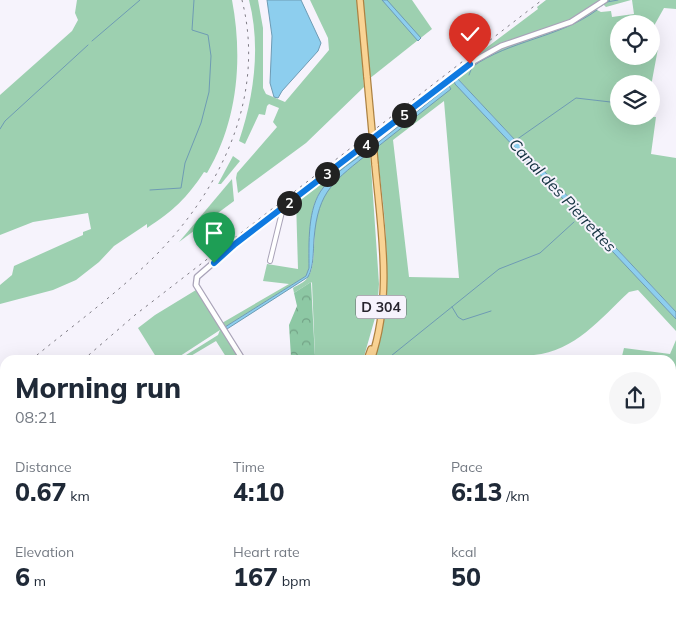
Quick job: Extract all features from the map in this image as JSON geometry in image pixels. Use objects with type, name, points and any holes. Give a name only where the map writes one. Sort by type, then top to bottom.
[{"type":"main road","name":"D 304","points":[[360,0],[385,281],[383,308],[372,355]]},
{"type":"main road","name":"D 304","points":[[368,355],[380,308],[383,253]]},
{"type":"street","points":[[240,355],[197,288],[195,280],[235,244],[489,52],[528,36],[571,22],[605,0]]},
{"type":"street","points":[[270,261],[282,212],[280,210]]},
{"type":"green space","points":[[77,0],[232,0],[237,44],[237,67],[235,89],[226,132],[207,173],[204,172],[192,189],[172,210],[147,228],[147,224],[114,246],[99,262],[76,280],[53,290],[0,304],[0,285],[12,275],[14,266],[83,235],[83,232],[91,229],[88,213],[33,222],[0,235],[0,95],[72,31],[78,20],[75,13]]},
{"type":"green space","points":[[249,0],[258,0],[263,28],[263,88],[266,94],[285,102],[329,50],[328,38],[310,0],[358,0],[364,87],[306,143],[238,193],[237,173],[277,127],[273,122],[279,108],[269,104],[265,115],[259,114],[245,144],[239,141],[249,107],[254,71],[255,35]]},
{"type":"green space","points":[[362,0],[412,0],[432,29],[369,79]]},
{"type":"green space","points":[[546,0],[631,0],[606,7],[603,4],[595,9],[601,12],[611,11],[610,65],[655,65],[653,75],[610,75],[610,125],[655,125],[651,154],[676,158],[676,312],[457,78],[469,67],[466,63],[538,9],[537,7]]},
{"type":"green space","points":[[632,0],[676,0],[676,9],[664,8],[660,15],[627,15],[634,14]]},
{"type":"green space","points":[[455,81],[676,319],[676,331],[638,290],[629,292],[586,332],[562,347],[549,352],[534,355],[374,355],[384,308],[387,255],[383,201],[376,148],[450,89],[449,86]],"holes":[[[444,101],[459,278],[409,277],[393,140]]]},
{"type":"green space","points":[[369,145],[370,149],[330,180],[316,200],[311,219],[309,268],[306,276],[225,327],[222,323],[289,284],[263,281],[267,264],[298,269],[296,200]]},
{"type":"green space","points":[[370,152],[379,284],[377,311],[364,355],[315,355],[312,283],[294,293],[293,288],[305,280],[311,271],[314,253],[315,222],[319,204],[329,188],[348,169]]},
{"type":"green space","points":[[233,156],[240,161],[221,184],[218,184]]},
{"type":"green space","points":[[232,179],[234,201],[179,242]]},
{"type":"green space","points":[[311,282],[315,355],[291,355],[289,325],[297,306],[294,293]]},
{"type":"green space","points":[[196,290],[238,355],[225,355],[216,341],[192,355],[186,355],[218,335],[220,330],[182,355],[155,355],[138,328],[155,315]]},
{"type":"green space","points":[[676,340],[676,355],[622,355],[624,348],[670,354]]},
{"type":"water","points":[[267,0],[301,0],[321,43],[318,51],[278,98],[274,97],[270,83],[272,36]]},
{"type":"water","points":[[382,0],[387,0],[421,38],[418,41]]},
{"type":"water","name":"Canal des Pierrettes","points":[[457,78],[676,312],[676,319],[455,84],[454,80]]},
{"type":"water","points":[[449,86],[451,89],[376,148],[375,145]]},
{"type":"water","points":[[371,148],[371,151],[338,179],[324,197],[316,222],[312,264],[308,277],[227,329],[225,327],[306,276],[309,268],[310,226],[318,196],[333,177]]},
{"type":"waterway","points":[[92,41],[140,0]]},
{"type":"waterway","points":[[150,190],[181,188],[185,163],[201,123],[209,92],[211,56],[208,35],[192,30],[194,0]]},
{"type":"waterway","points":[[601,6],[610,0]]},
{"type":"waterway","points":[[607,2],[618,0]]},
{"type":"waterway","points":[[469,75],[472,67],[487,58],[518,44],[567,27],[597,10]]},
{"type":"waterway","points":[[514,39],[546,28]]},
{"type":"waterway","points":[[0,129],[5,121],[88,45]]},
{"type":"waterway","name":"Canal des Pierrettes","points":[[516,140],[576,98],[610,102]]},
{"type":"waterway","name":"Canal des Pierrettes","points":[[392,355],[499,269],[540,253],[574,222]]},
{"type":"waterway","points":[[452,307],[458,317],[463,320],[491,311]]},
{"type":"railway","points":[[37,355],[111,296],[156,255],[180,229],[201,200],[219,170],[233,138],[243,105],[248,70],[248,35],[242,0]]},
{"type":"railway","points":[[89,355],[135,315],[542,0]]},
{"type":"route","points":[[214,263],[235,244],[470,64]]}]
